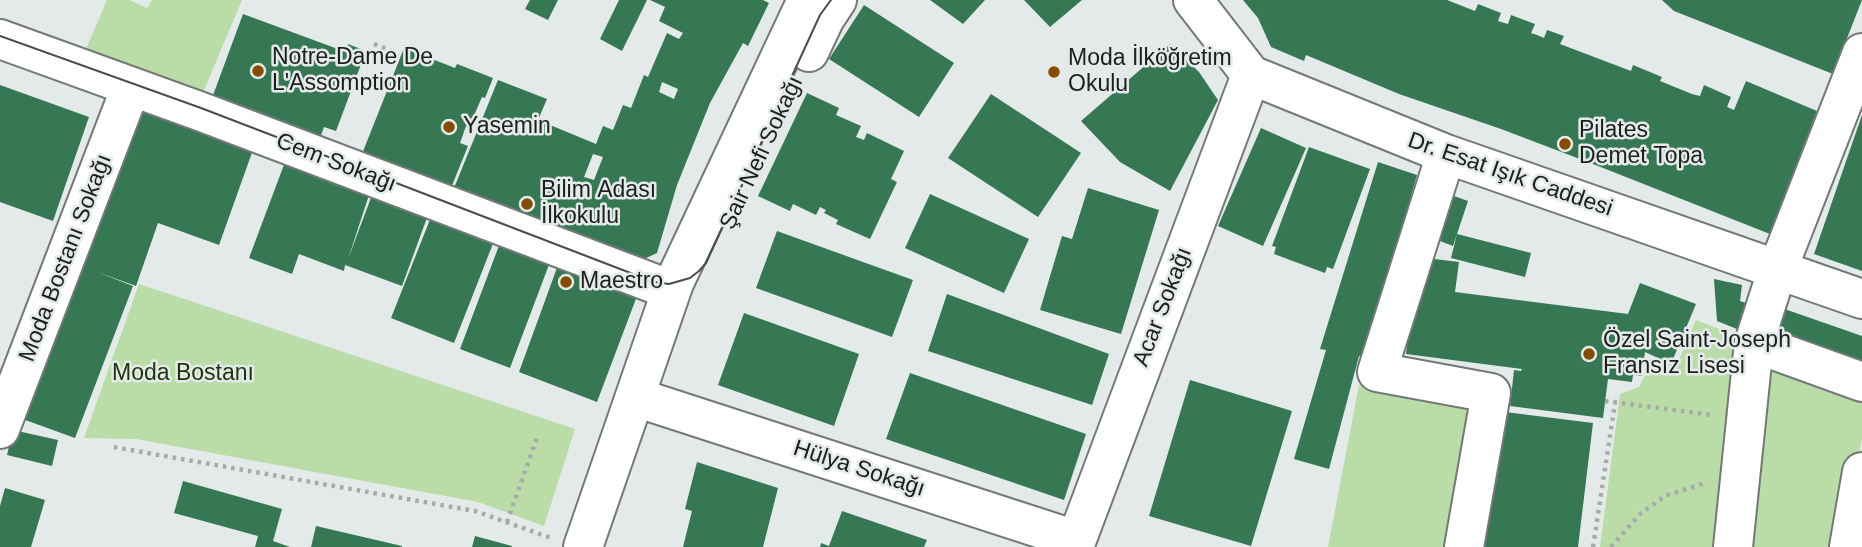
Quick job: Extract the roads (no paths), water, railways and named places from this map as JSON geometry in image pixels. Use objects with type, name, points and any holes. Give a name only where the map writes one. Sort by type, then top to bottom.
[{"type":"street","points":[[1193,0],[1251,75]]},
{"type":"street","name":"Şair Nefi Sokağı","points":[[567,543],[635,397],[671,290],[812,5]]},
{"type":"street","name":"Cem Sokağı","points":[[0,39],[212,116],[671,290]]},
{"type":"street","points":[[1733,547],[1754,343],[1778,268],[1862,53]]},
{"type":"street","name":"Dr. Esat Işık Caddesi","points":[[1251,75],[1446,154],[1862,299]]},
{"type":"street","name":"Acar Sokağı","points":[[1075,543],[1251,75]]},
{"type":"street","name":"Moda Bostanı Sokağı","points":[[0,429],[131,87]]},
{"type":"street","points":[[1446,154],[1377,372],[1491,393],[1464,547]]},
{"type":"street","points":[[1754,343],[1862,382]]},
{"type":"street","name":"Hülya Sokağı","points":[[635,397],[1075,543]]},
{"type":"street","points":[[1849,547],[1862,472]]},
{"type":"tram line","points":[[0,36],[201,108],[654,282],[669,284],[690,278],[706,263],[820,15],[831,0]]},
{"type":"place","name":"Notre-Dame De L'Assomption","points":[[258,71]]},
{"type":"place","name":"Moda İlköğretim Okulu","points":[[1054,72]]},
{"type":"place","name":"Yasemin","points":[[449,127]]},
{"type":"place","name":"Pilates Demet Topa","points":[[1565,144]]},
{"type":"place","name":"Bilim Adası İlkokulu","points":[[527,204]]},
{"type":"place","name":"Maestro","points":[[566,282]]},
{"type":"place","name":"Özel Saint-Joseph Fransız Lisesi","points":[[1589,354]]},
{"type":"park label","name":"Moda Bostanı","points":[[183,374]]}]
